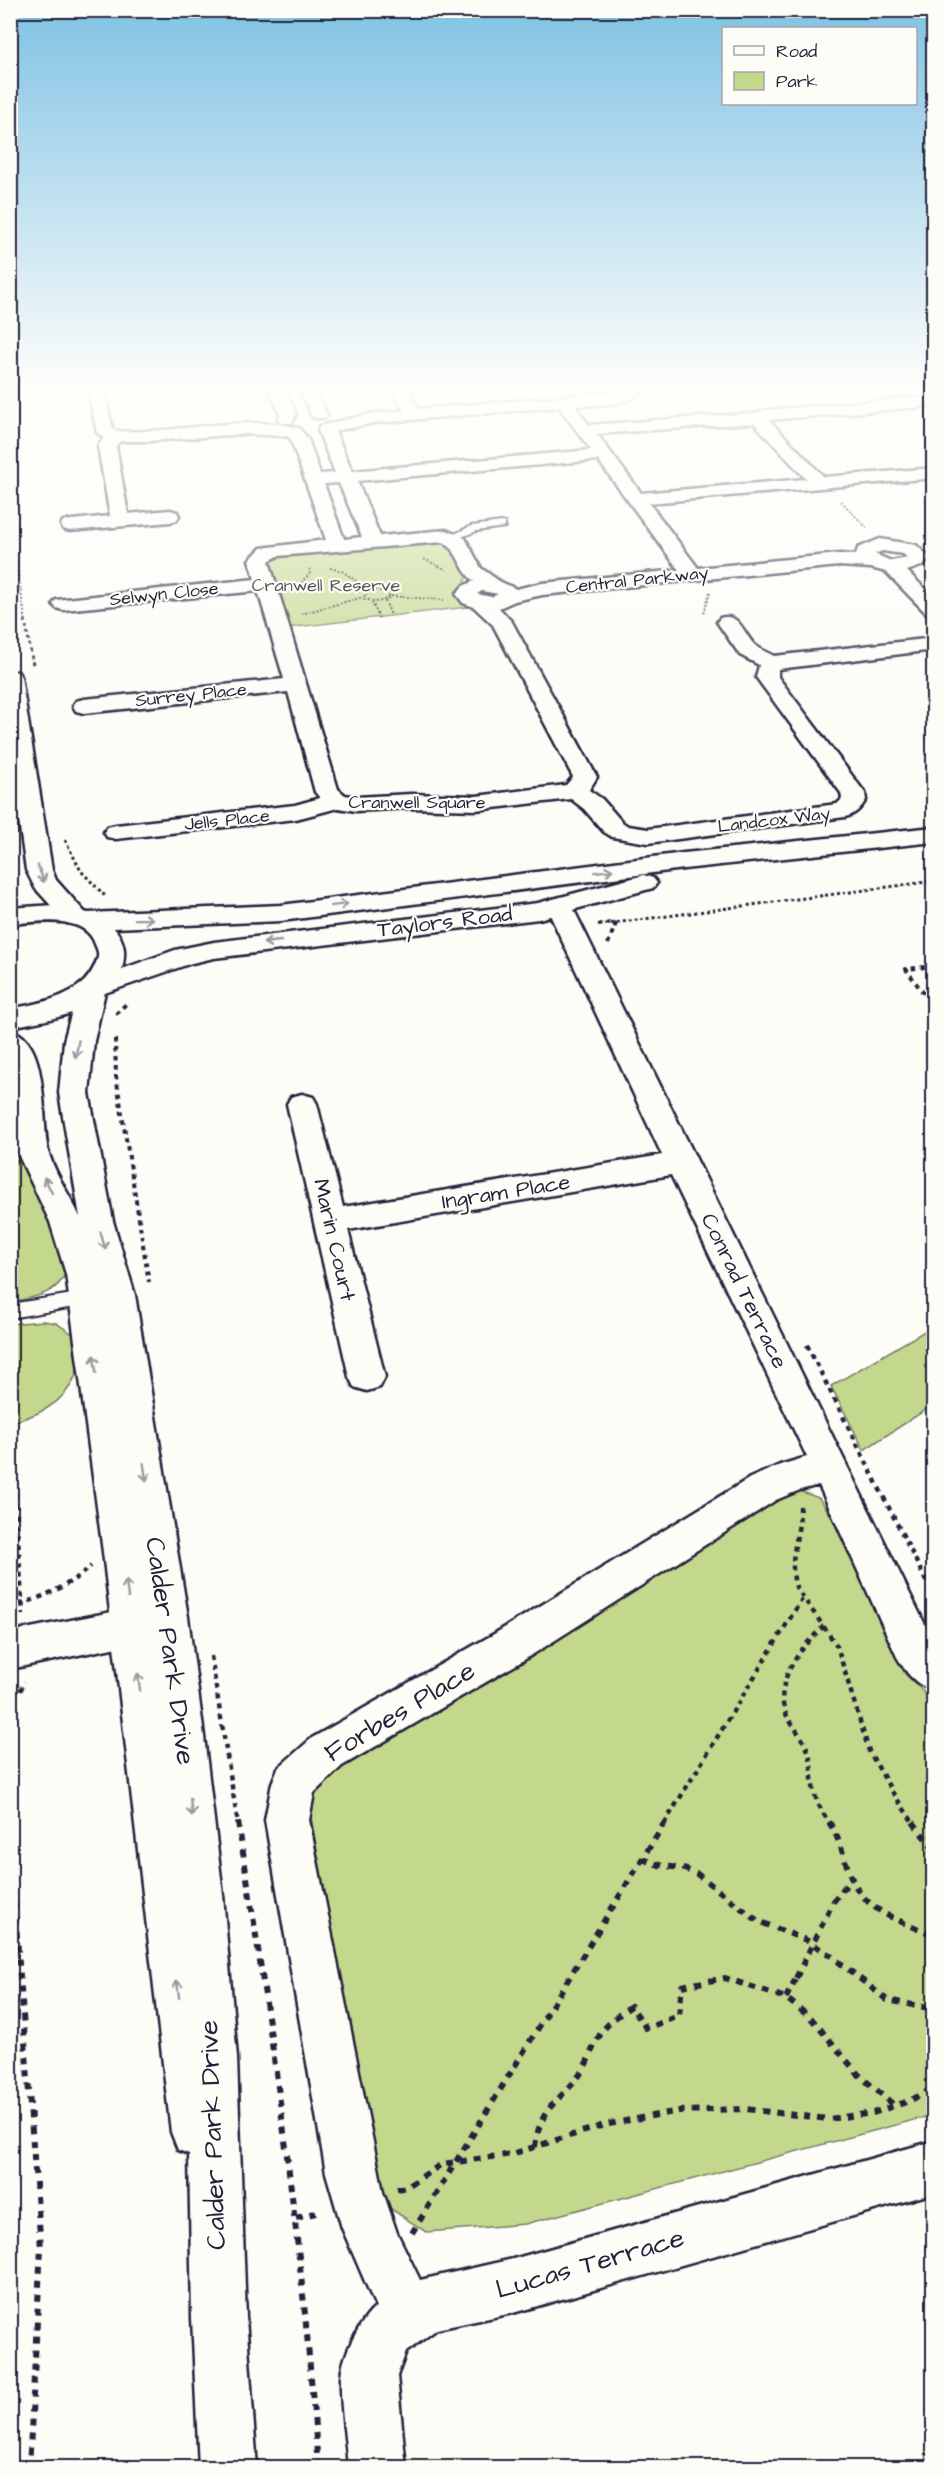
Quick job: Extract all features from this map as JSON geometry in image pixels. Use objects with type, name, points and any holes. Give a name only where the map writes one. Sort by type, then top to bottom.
[{"type":"street","points":[[117,503],[120,520]]},
{"type":"street","points":[[321,503],[337,545]]},
{"type":"street","points":[[356,503],[373,541]]},
{"type":"street","points":[[639,503],[693,575]]},
{"type":"street","points":[[70,525],[170,516]]},
{"type":"street","points":[[262,576],[259,561],[268,552],[430,536],[451,538],[458,542],[475,587],[501,598],[585,777],[575,791]]},
{"type":"street","points":[[877,561],[880,545],[921,554]]},
{"type":"street","points":[[877,561],[921,554]]},
{"type":"street","points":[[921,554],[933,586]]},
{"type":"street","name":"Central Parkway","points":[[475,587],[501,598],[542,590],[839,560],[877,561]]},
{"type":"street","points":[[877,561],[933,610]]},
{"type":"street","name":"Selwyn Close","points":[[63,604],[262,576]]},
{"type":"street","name":"Cranwell Square","points":[[262,576],[284,617],[297,684],[327,792],[338,801],[356,804],[411,801],[476,803],[553,796],[575,791]]},
{"type":"street","points":[[727,622],[748,650],[771,663],[933,644]]},
{"type":"street","name":"Landcox Way","points":[[575,791],[621,832],[648,836],[834,814],[845,810],[854,800],[853,793],[767,677],[767,669],[771,663]]},
{"type":"street","points":[[10,677],[39,870],[44,883],[81,919],[100,928],[109,938],[114,950],[113,962],[108,975],[94,990]]},
{"type":"street","name":"Surrey Place","points":[[84,706],[297,684]]},
{"type":"street","points":[[10,791],[21,749]]},
{"type":"street","name":"Jells Place","points":[[116,832],[296,812],[338,801]]},
{"type":"street","name":"Taylors Road","points":[[10,916],[53,913],[81,919],[240,916],[552,892],[697,870],[792,851],[933,834]]},
{"type":"street","name":"Taylors Road","points":[[10,1018],[55,1011],[94,990],[185,956],[214,950],[489,918],[552,892]]},
{"type":"street","name":"Conrad Terrace","points":[[552,892],[681,1163],[812,1472],[912,1644],[933,1672]]},
{"type":"street","name":"Calder Park Drive","points":[[94,990],[78,1041],[74,1066],[74,1093],[97,1221],[102,1297],[150,1622],[219,2318],[228,2468]]},
{"type":"street","name":"Calder Park Drive","points":[[10,1039],[19,1050],[24,1066],[33,1152],[76,1249],[83,1274],[102,1297]]},
{"type":"street","name":"Marin Court","points":[[302,1104],[367,1377]]},
{"type":"street","name":"Ingram Place","points":[[330,1221],[681,1163]]},
{"type":"street","name":"Forbes Place","points":[[398,2294],[358,2201],[287,1820],[294,1783],[327,1752],[509,1647],[763,1489],[812,1472]]},
{"type":"street","points":[[17,1649],[150,1622]]},
{"type":"street","name":"Lucas Terrace","points":[[377,2468],[369,2402],[369,2376],[376,2352],[387,2333],[398,2294],[429,2303],[513,2286],[933,2167]]},
{"type":"lane","points":[[451,538],[475,528],[501,525]]},
{"type":"lane","points":[[10,1311],[102,1297]]},
{"type":"path","points":[[842,503],[867,529]]},
{"type":"path","points":[[409,538],[412,549],[422,558],[450,571]]},
{"type":"path","points":[[284,617],[290,596],[310,573],[309,566]]},
{"type":"path","points":[[262,576],[319,566]]},
{"type":"path","points":[[329,567],[342,571],[370,591],[384,591],[391,596],[450,602]]},
{"type":"path","points":[[693,575],[704,582],[710,592],[704,613],[709,624],[727,622]]},
{"type":"path","points":[[284,617],[363,597],[370,591]]},
{"type":"path","points":[[363,597],[372,602],[385,601],[391,596]]},
{"type":"path","points":[[385,601],[391,615]]},
{"type":"path","points":[[372,602],[379,618]]},
{"type":"path","points":[[933,966],[906,969],[933,1008]]},
{"type":"path","points":[[10,1413],[17,1649],[25,1682],[10,1708]]},
{"type":"path","points":[[812,1472],[791,1562],[793,1577],[802,1599],[836,1644],[869,1750],[895,1799],[933,1850]]},
{"type":"path","points":[[398,2294],[455,2161],[802,1599]]},
{"type":"path","points":[[824,1626],[810,1638],[796,1656],[786,1678],[782,1698],[785,1713],[806,1746],[811,1759],[814,1792],[821,1811],[838,1837],[851,1879],[862,1896],[905,1926],[933,1935]]},
{"type":"path","points":[[10,1847],[40,2248],[29,2468]]},
{"type":"path","points":[[642,1859],[662,1866],[682,1868],[697,1874],[758,1921],[806,1940],[830,1955],[887,2000],[933,2009]]},
{"type":"path","points":[[786,1998],[833,1902],[851,1879]]},
{"type":"path","points":[[535,2147],[536,2132],[547,2105],[579,2074],[601,2033],[631,2006],[646,2028],[680,2016],[682,1986],[705,1980],[725,1978],[786,1998],[811,2018],[852,2068],[895,2106]]},
{"type":"path","points":[[296,2218],[406,2187],[428,2171],[455,2161],[512,2154],[604,2126],[679,2111],[746,2109],[828,2119],[873,2113],[895,2106],[933,2088]]},
{"type":"green space","name":"Cranwell Reserve","points":[[428,537],[451,543],[467,577],[459,591],[476,604],[468,607],[287,628],[266,562],[271,555]]},
{"type":"green space","points":[[18,1160],[40,1193],[68,1266],[60,1283],[46,1293],[11,1302],[10,1162]]},
{"type":"green space","points":[[43,1321],[56,1323],[77,1337],[79,1365],[69,1387],[54,1404],[34,1415],[11,1422],[10,1324]]},
{"type":"green space","points":[[933,1326],[933,1405],[864,1450],[831,1386]]},
{"type":"green space","points":[[774,1489],[797,1490],[819,1498],[843,1532],[905,1674],[933,1701],[933,2115],[525,2224],[426,2232],[391,2209],[371,2156],[310,1811],[322,1774]]}]
